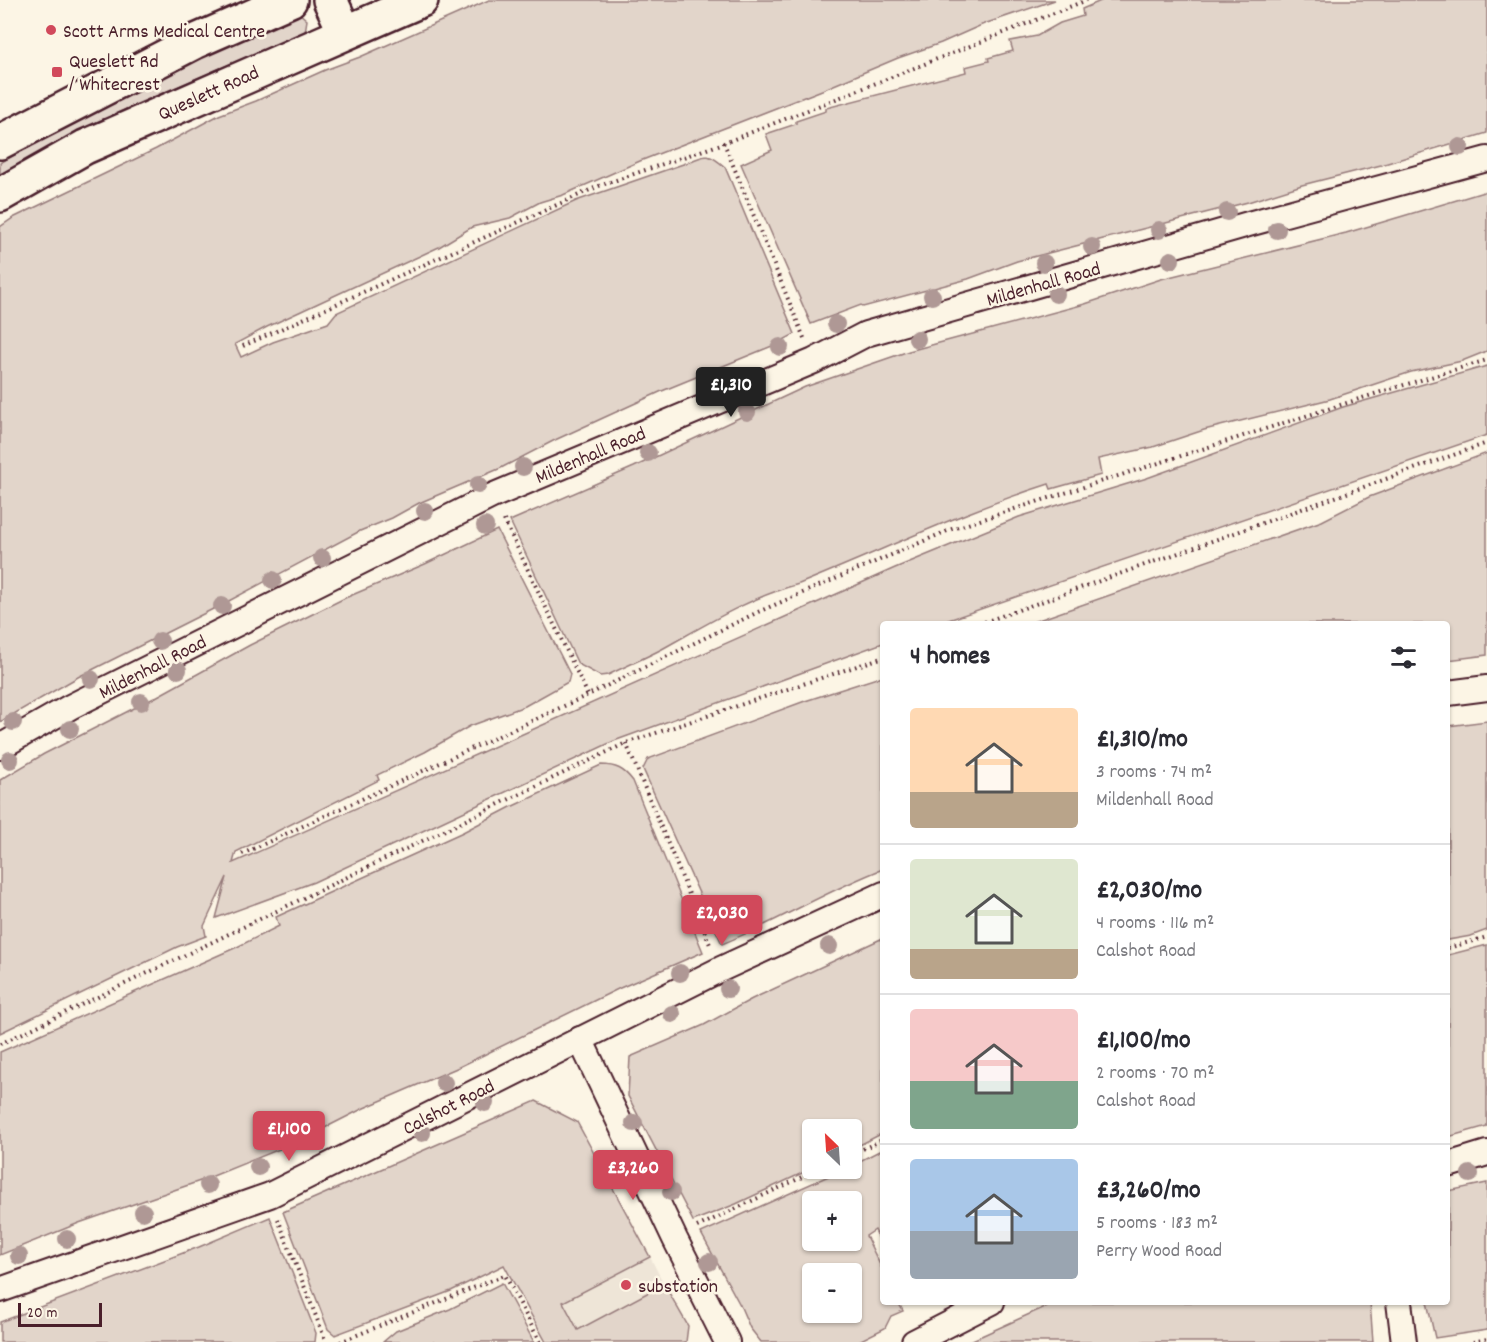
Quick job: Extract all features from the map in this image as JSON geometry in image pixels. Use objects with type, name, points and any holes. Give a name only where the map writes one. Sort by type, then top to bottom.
[{"type":"highway","points":[[0,142],[194,42],[290,0]]},
{"type":"highway","points":[[330,0],[345,32]]},
{"type":"highway","name":"Queslett Road","points":[[0,195],[85,147],[421,0]]},
{"type":"street","name":"Mildenhall Road","points":[[0,747],[70,707],[492,496],[814,361],[866,334],[1252,222],[1487,159]]},
{"type":"street","points":[[1450,693],[1487,688]]},
{"type":"street","name":"Calshot Road","points":[[0,1290],[270,1196],[721,969],[880,896]]},
{"type":"street","points":[[580,1039],[675,1239],[727,1342]]},
{"type":"street","points":[[1450,1164],[1487,1153]]},
{"type":"street","points":[[914,1342],[985,1305]]},
{"type":"street","points":[[1399,1305],[1404,1342]]},
{"type":"path","points":[[243,346],[599,186],[724,143],[1087,0]]},
{"type":"path","points":[[724,143],[814,361]]},
{"type":"path","points":[[242,854],[588,695],[758,612],[952,529],[1487,360]]},
{"type":"path","points":[[987,621],[1487,443]]},
{"type":"path","points":[[492,496],[588,695]]},
{"type":"path","points":[[0,1044],[626,743],[880,658]]},
{"type":"path","points":[[626,743],[721,969]]},
{"type":"path","points":[[1450,947],[1487,937]]},
{"type":"path","points":[[862,1149],[880,1141]]},
{"type":"path","points":[[675,1239],[802,1177]]},
{"type":"path","points":[[270,1196],[326,1342]]},
{"type":"path","points":[[340,1342],[505,1275],[540,1342]]},
{"type":"path","points":[[1473,1342],[1487,1339]]},
{"type":"shaded area","points":[[489,0],[1055,0],[984,24],[640,161],[563,195],[540,202],[510,218],[472,227],[439,247],[235,344],[241,357],[273,342],[328,323],[336,313],[576,201],[704,156],[716,159],[725,167],[795,334],[772,346],[662,391],[555,440],[501,468],[360,531],[225,603],[78,677],[0,722],[0,227],[13,218],[156,149],[219,115],[360,57]]},
{"type":"shaded area","points":[[1103,0],[1487,0],[1487,133],[1248,202],[1017,261],[968,279],[863,307],[861,305],[811,324],[741,164],[772,150],[766,134],[826,111],[826,108],[966,72],[965,67],[989,61],[988,58],[1013,51],[1010,41],[1037,36],[1060,23],[1083,16],[1082,9]]},
{"type":"shaded area","points":[[297,11],[307,20],[305,32],[130,107],[0,177],[0,163],[95,109]]},
{"type":"shaded area","points":[[1487,191],[1487,351],[1462,361],[1411,372],[1330,399],[1204,430],[1153,447],[1098,459],[1101,475],[1051,489],[1049,484],[1017,495],[799,584],[763,596],[608,675],[600,676],[578,664],[510,521],[634,467],[805,387],[909,351],[1085,304],[1161,279],[1346,233]]},
{"type":"shaded area","points":[[1487,366],[1487,435],[946,621],[880,621],[880,644],[614,741],[314,882],[216,918],[227,877],[204,926],[206,936],[177,947],[0,1033],[0,780],[44,754],[154,698],[250,645],[345,598],[497,530],[570,674],[568,682],[525,706],[470,726],[425,752],[377,775],[379,780],[236,852],[233,863],[895,568],[1019,517],[1147,478],[1343,407]]},
{"type":"shaded area","points":[[1487,453],[1487,655],[1450,660],[1450,621],[1036,621],[1322,521],[1369,497]]},
{"type":"shaded area","points":[[880,677],[880,870],[722,944],[643,769],[648,759],[805,701]]},
{"type":"shaded area","points":[[1487,721],[1487,930],[1450,940],[1450,726]]},
{"type":"shaded area","points":[[601,765],[619,768],[633,781],[703,952],[620,988],[459,1067],[364,1108],[297,1142],[203,1180],[79,1223],[0,1255],[0,1052],[237,947],[279,926],[276,917],[463,832]]},
{"type":"shaded area","points":[[880,939],[880,1135],[862,1144],[862,1119],[802,1119],[802,1173],[693,1221],[628,1096],[630,1057],[704,1025],[752,999]]},
{"type":"shaded area","points":[[1487,945],[1487,1126],[1450,1136],[1450,954]]},
{"type":"shaded area","points":[[536,1101],[577,1122],[650,1257],[563,1302],[578,1330],[664,1284],[688,1326],[686,1342],[546,1342],[504,1265],[451,1291],[335,1335],[328,1329],[283,1212]]},
{"type":"shaded area","points":[[880,1151],[880,1241],[875,1230],[866,1236],[880,1265],[880,1305],[900,1305],[903,1311],[891,1316],[885,1328],[857,1342],[761,1342],[750,1328],[701,1233],[822,1179],[862,1179],[862,1160]]},
{"type":"shaded area","points":[[1487,1183],[1487,1330],[1435,1338],[1428,1305],[1450,1305],[1450,1191]]},
{"type":"shaded area","points":[[270,1217],[316,1333],[315,1342],[0,1342],[0,1322],[199,1247]]},
{"type":"shaded area","points":[[650,1257],[664,1284],[579,1331],[563,1302]]},
{"type":"shaded area","points":[[502,1283],[534,1342],[383,1342],[396,1331],[450,1309]]},
{"type":"shaded area","points":[[1049,1305],[1370,1305],[1373,1342],[968,1342]]},
{"type":"place","name":"Scott Arms Medical Centre","points":[[51,30]]},
{"type":"place","name":"Queslett Rd / Whitecrest","points":[[57,72]]},
{"type":"place","name":"substation","points":[[626,1285]]}]
